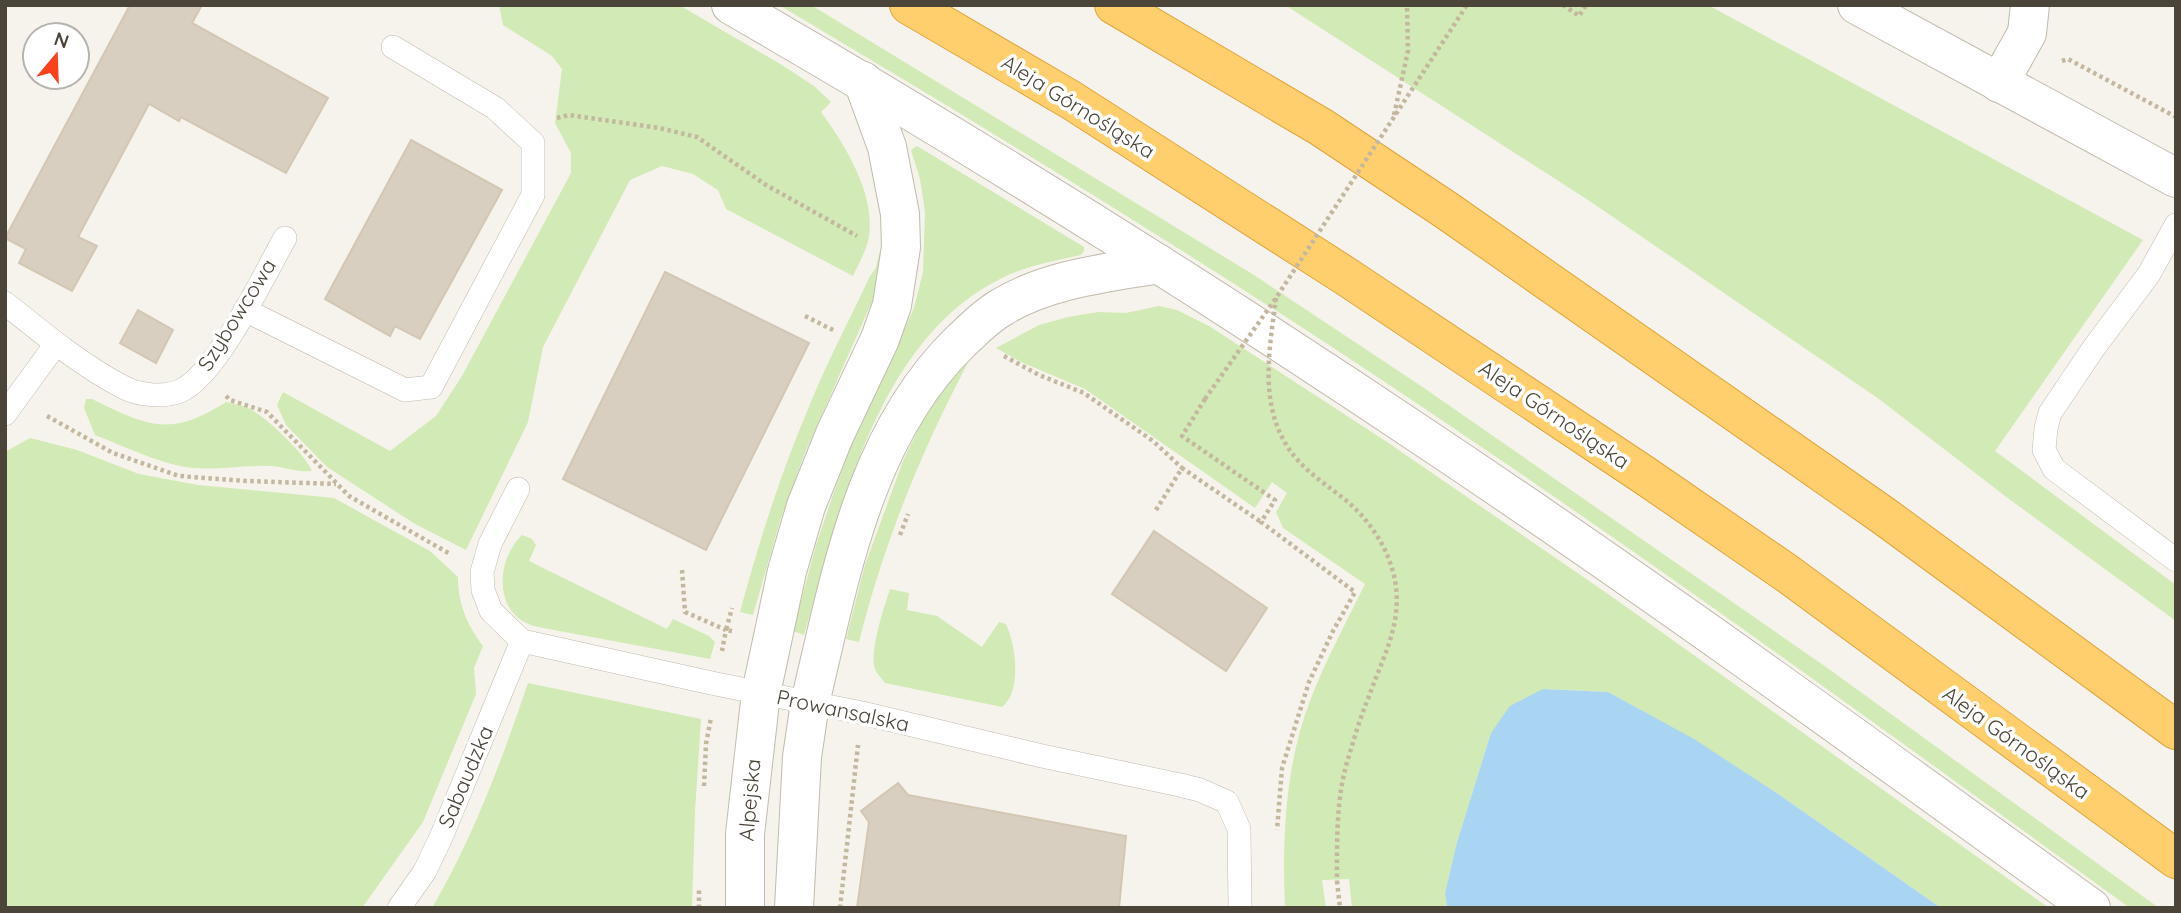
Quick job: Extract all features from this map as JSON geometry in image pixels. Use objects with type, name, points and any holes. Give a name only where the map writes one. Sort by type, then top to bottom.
[{"type":"highway","name":"Aleja Górnośląska","points":[[909,5],[1071,100],[1346,277],[1647,477],[1788,574],[2176,859]]},
{"type":"highway","points":[[1114,5],[1321,127],[1446,210],[1884,516],[2176,730]]},
{"type":"street","points":[[731,5],[863,81],[1160,264],[1432,442],[1778,682],[2091,908]]},
{"type":"street","points":[[1857,5],[2176,177]]},
{"type":"street","points":[[1999,83],[2027,33],[2030,5]]},
{"type":"street","name":"Alpejska","points":[[745,908],[745,834],[761,693],[787,571],[806,506],[850,400],[880,339],[892,305],[901,247],[895,182],[887,147],[863,81]]},
{"type":"street","points":[[794,908],[802,757],[810,703],[857,522],[883,453],[903,412],[939,362],[980,323],[1002,307],[1035,291],[1067,282],[1160,264]]},
{"type":"lane","points":[[245,310],[405,390],[431,387],[533,195],[533,143],[495,108],[393,47]]},
{"type":"lane","points":[[2176,225],[2149,274],[2050,413],[2044,450],[2053,469],[2176,560]]},
{"type":"lane","name":"Szybowcowa","points":[[5,303],[56,344],[124,388],[157,395],[181,391],[206,370],[245,310],[285,239]]},
{"type":"lane","points":[[10,406],[56,344]]},
{"type":"lane","points":[[518,489],[490,544],[482,572],[483,590],[491,611],[522,641]]},
{"type":"lane","name":"Prowansalska","points":[[522,641],[862,713],[1200,790],[1227,802],[1239,829],[1240,908]]},
{"type":"lane","name":"Sabaudzka","points":[[400,908],[425,870],[442,835],[522,641]]},
{"type":"path","points":[[1394,115],[1408,51],[1407,5]]},
{"type":"path","points":[[1261,523],[1275,500],[1182,436],[1276,298],[1466,5]]},
{"type":"path","points":[[1563,5],[1579,16],[1586,5]]},
{"type":"path","points":[[2067,59],[2176,117]]},
{"type":"path","points":[[515,128],[569,115],[659,128],[697,137],[766,185],[867,241]]},
{"type":"path","points":[[1276,298],[1268,389],[1274,417],[1283,440],[1304,470],[1342,498],[1369,524],[1392,565],[1396,587],[1397,610],[1392,639],[1367,699],[1346,763],[1337,832],[1340,908]]},
{"type":"path","points":[[805,316],[835,331]]},
{"type":"path","points":[[1003,355],[1039,375],[1084,393],[1153,441],[1182,468],[1355,592],[1309,682],[1282,768],[1276,831]]},
{"type":"path","points":[[206,370],[230,400],[267,412],[349,496],[482,572]]},
{"type":"path","points":[[10,406],[113,453],[179,475],[247,481],[337,484]]},
{"type":"path","points":[[1156,510],[1182,468]]},
{"type":"path","points":[[897,545],[911,507]]},
{"type":"path","points":[[682,570],[685,612],[726,630],[706,744],[704,800]]},
{"type":"path","points":[[840,908],[862,713]]},
{"type":"path","points":[[699,884],[699,908]]},
{"type":"green space","points":[[499,5],[679,5],[782,65],[814,86],[831,102],[821,112],[857,172],[864,190],[870,224],[867,245],[853,276],[726,209],[718,190],[693,174],[662,166],[630,180],[543,347],[528,422],[466,550],[415,524],[327,467],[286,425],[277,405],[283,392],[390,451],[436,416],[462,376],[571,173],[571,153],[555,123],[562,69],[552,56],[503,25]]},
{"type":"green space","points":[[779,5],[811,5],[1254,275],[1424,388],[1826,667],[2159,908],[2130,908],[1637,554],[1335,349],[1059,174]]},
{"type":"green space","points":[[1285,5],[1708,5],[2143,240],[1995,451],[2176,585],[2176,621],[2009,499],[1879,399],[1591,202]]},
{"type":"green space","points":[[917,146],[1084,247],[1084,251],[1081,255],[1029,267],[1000,279],[957,307],[922,344],[893,387],[869,435],[832,537],[804,635],[793,631],[816,545],[851,446],[914,308],[923,272],[925,212],[920,179],[911,150]]},
{"type":"green space","points":[[880,251],[874,297],[804,455],[780,521],[753,615],[740,612],[788,459],[830,359],[876,267]]},
{"type":"green space","points":[[1159,306],[1177,310],[1209,326],[1387,442],[1608,594],[2049,908],[1941,908],[1781,796],[1694,740],[1608,692],[1543,689],[1491,733],[1457,842],[1445,893],[1447,908],[1352,908],[1349,879],[1322,880],[1326,908],[1285,908],[1285,829],[1295,751],[1316,686],[1365,584],[1283,528],[1276,512],[1287,493],[1272,482],[1255,508],[1085,389],[1021,362],[996,348],[1039,325],[1068,317],[1098,312],[1126,313]]},
{"type":"green space","points":[[972,355],[906,495],[859,642],[846,639],[865,565],[903,461],[932,400]]},
{"type":"green space","points":[[86,399],[92,399],[128,416],[159,424],[189,421],[226,402],[243,406],[264,418],[301,455],[312,471],[269,466],[193,468],[156,459],[95,435],[84,408]]},
{"type":"green space","points":[[30,438],[77,450],[139,474],[198,485],[334,498],[430,551],[458,577],[464,614],[483,646],[474,668],[476,694],[423,822],[362,908],[5,908],[5,452]]},
{"type":"green space","points":[[522,535],[532,539],[536,545],[529,561],[667,629],[673,619],[709,636],[715,642],[710,659],[538,627],[524,622],[513,613],[503,588],[506,560]]},
{"type":"green space","points":[[890,589],[909,593],[907,610],[937,616],[982,647],[999,622],[1006,624],[1014,656],[1015,680],[1008,700],[1002,707],[885,683],[874,665],[874,648]]},
{"type":"green space","points":[[528,683],[701,719],[692,908],[432,908],[461,854],[486,798]]},
{"type":"water","points":[[1543,689],[1608,692],[1694,739],[1941,908],[1447,908],[1445,893],[1457,842],[1491,733],[1510,706]]},
{"type":"building","points":[[130,5],[202,5],[192,23],[328,98],[286,173],[181,117],[179,121],[149,104],[78,237],[97,246],[72,291],[19,263],[26,249],[5,238],[84,91],[91,91],[91,78]]},
{"type":"building","points":[[411,140],[502,190],[420,339],[395,326],[390,336],[325,299]]},
{"type":"building","points":[[665,272],[809,343],[706,550],[563,479]]},
{"type":"building","points":[[138,310],[173,330],[156,363],[120,343]]},
{"type":"building","points":[[1154,531],[1267,608],[1226,671],[1112,594]]},
{"type":"building","points":[[898,783],[908,795],[1126,836],[1119,908],[857,908],[869,822],[861,811]]}]
